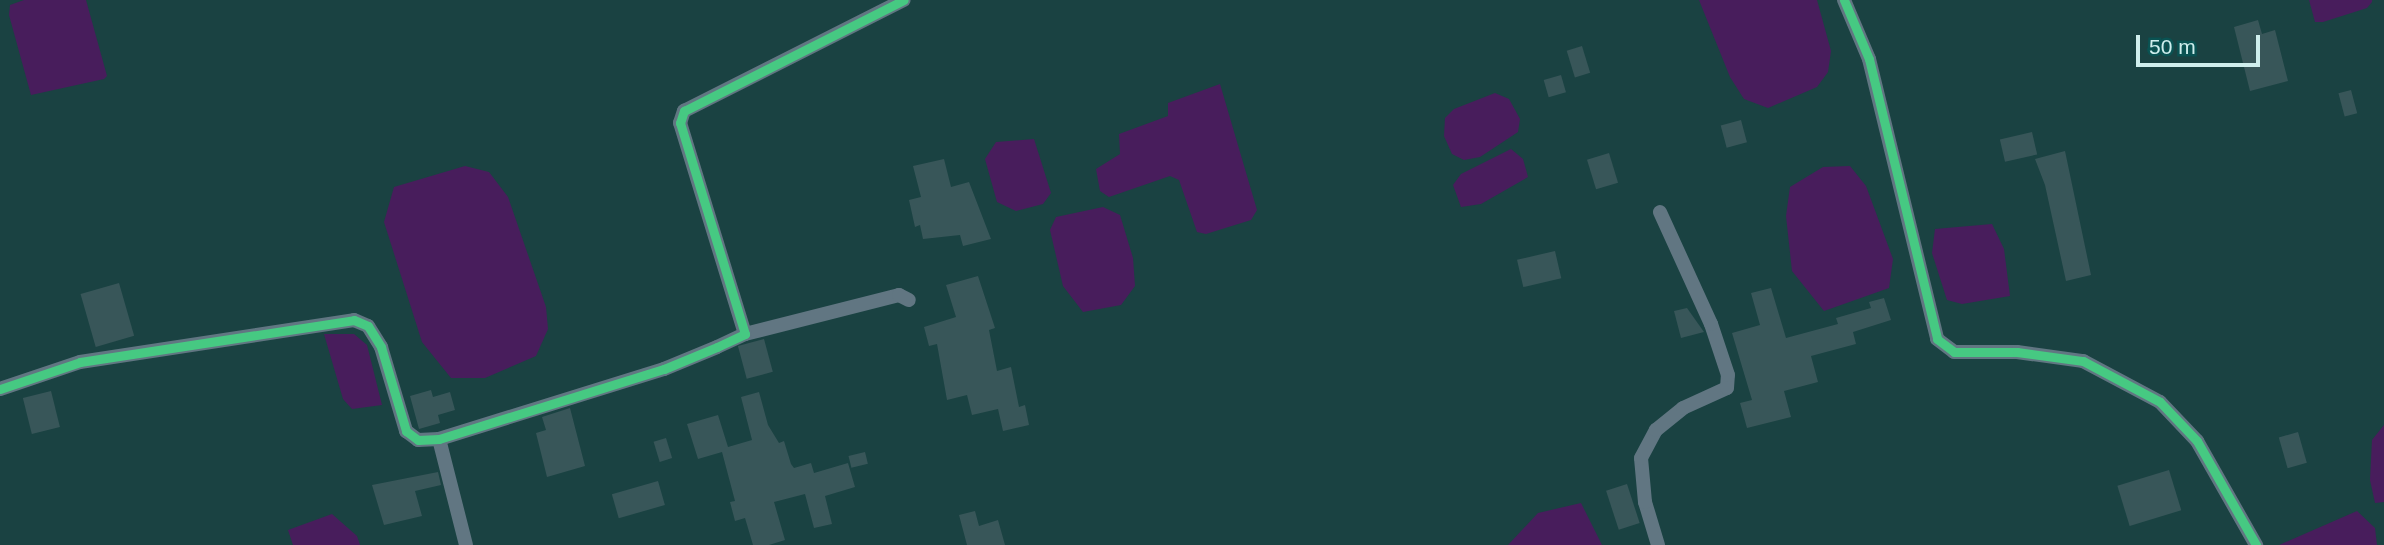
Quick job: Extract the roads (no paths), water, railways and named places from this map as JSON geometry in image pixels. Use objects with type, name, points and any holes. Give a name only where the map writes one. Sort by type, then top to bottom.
[{"type":"street","points":[[745,334],[680,122],[684,111],[904,0]]},
{"type":"street","points":[[1844,0],[1869,59],[1937,339],[1954,352],[2017,352],[2083,361],[2160,402],[2197,441],[2256,545]]},
{"type":"street","points":[[1657,545],[1645,502],[1641,458],[1656,430],[1683,408],[1727,388],[1728,375],[1711,324],[1660,212]]},
{"type":"street","points":[[0,389],[80,362],[354,320],[368,326],[381,346],[406,431],[418,440],[439,439],[664,369],[745,334],[899,295],[909,300]]},
{"type":"street","points":[[439,439],[466,545]]}]
